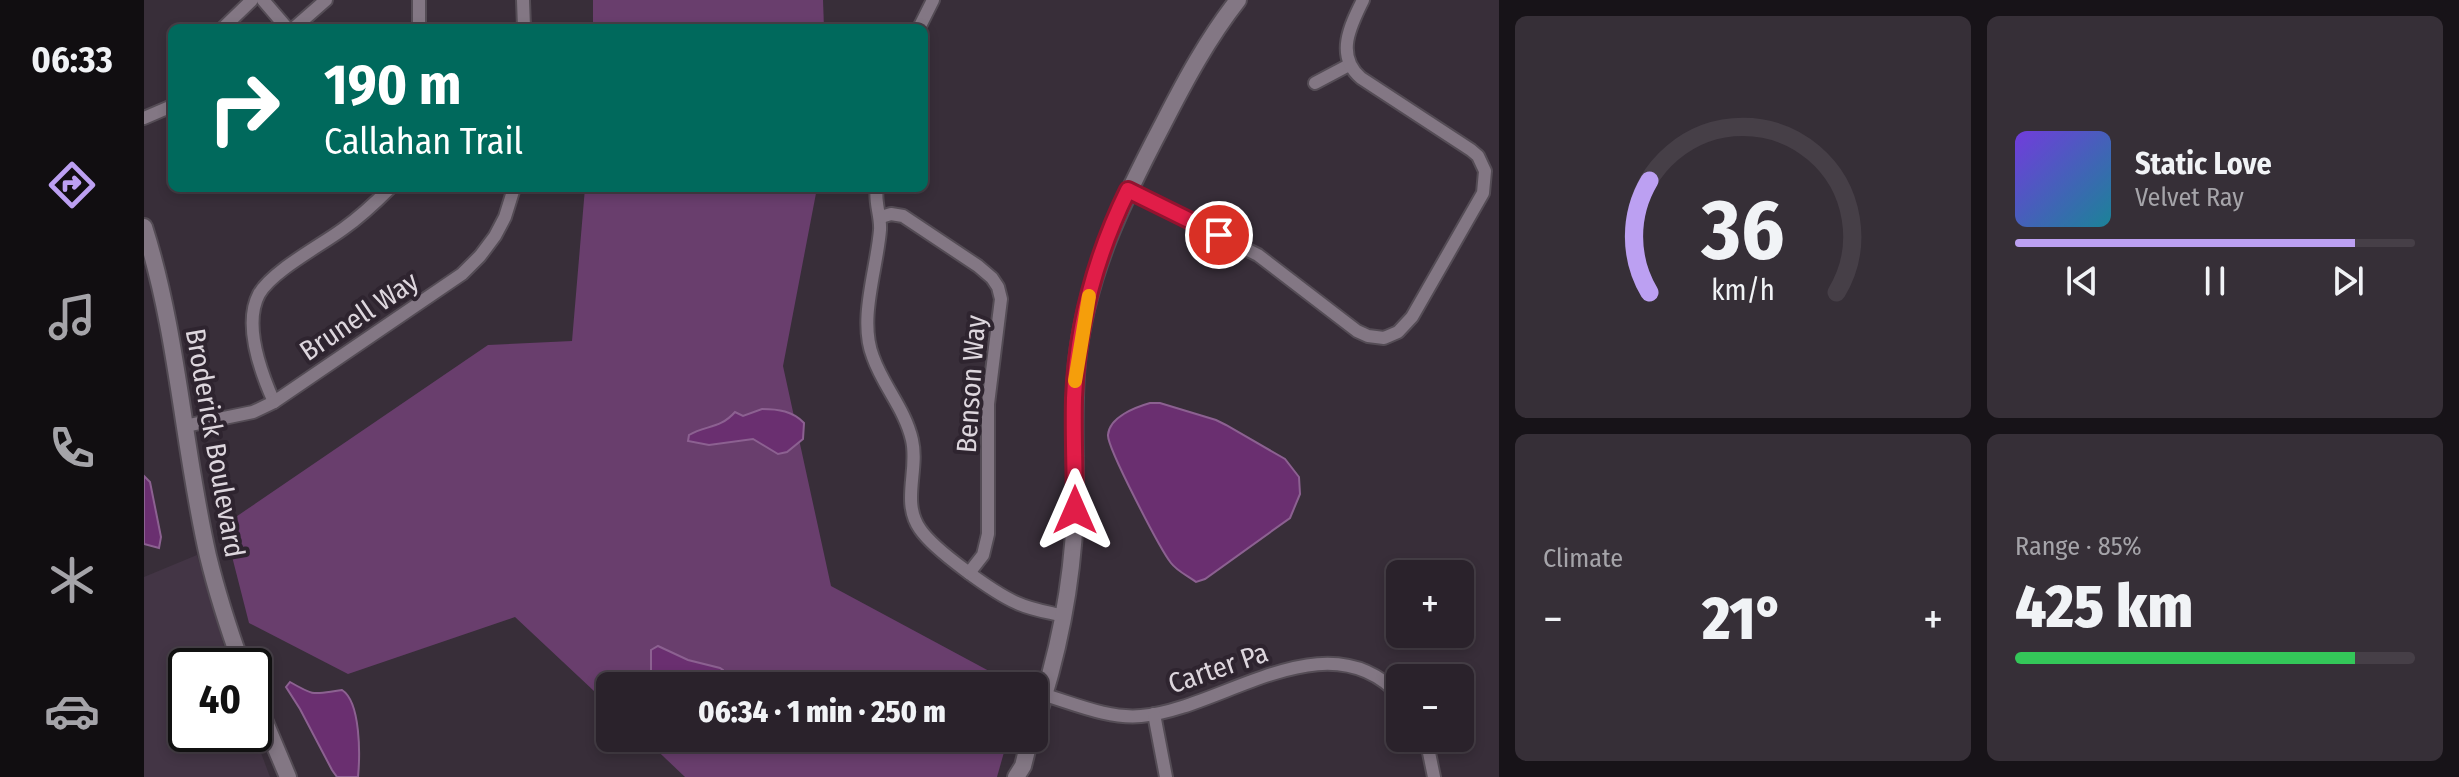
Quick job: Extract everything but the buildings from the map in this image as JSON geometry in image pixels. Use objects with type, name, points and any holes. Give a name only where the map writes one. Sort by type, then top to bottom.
[{"type":"street","points":[[227,24],[252,0]]},
{"type":"street","points":[[299,24],[326,0]]},
{"type":"street","points":[[419,0],[419,24]]},
{"type":"street","points":[[523,0],[524,24]]},
{"type":"street","points":[[921,24],[933,0]]},
{"type":"street","points":[[1048,683],[1064,616],[1073,536],[1074,397],[1078,352],[1088,299],[1098,264],[1128,190],[1193,66],[1238,0]]},
{"type":"street","points":[[1128,190],[1258,255],[1357,331],[1377,338],[1392,336],[1408,323],[1424,298],[1480,200],[1486,178],[1481,162],[1471,150],[1361,78],[1349,65],[1345,51],[1347,41],[1363,0]]},
{"type":"street","points":[[267,1],[284,24]]},
{"type":"street","points":[[1315,83],[1349,65]]},
{"type":"street","points":[[144,118],[168,108]]},
{"type":"street","points":[[274,402],[265,381],[253,329],[258,296],[273,278],[344,228],[385,192]]},
{"type":"street","name":"Brunell Way","points":[[185,426],[253,412],[274,402],[462,274],[495,236],[513,192]]},
{"type":"street","points":[[876,192],[881,217],[868,316],[871,355],[905,417],[912,441],[915,460],[910,497],[913,515],[921,530],[969,573],[1015,602],[1064,616]]},
{"type":"street","name":"Benson Way","points":[[881,217],[891,214],[903,216],[978,266],[992,278],[1001,299],[988,404],[987,543],[983,555],[969,573]]},
{"type":"street","name":"Broderick Boulevard","points":[[144,227],[160,286],[208,554],[236,648]]},
{"type":"street","name":"Carter Pa","points":[[1048,696],[1116,715],[1141,716],[1299,666],[1323,663],[1346,665],[1386,684]]},
{"type":"street","points":[[1154,714],[1166,777]]},
{"type":"street","points":[[272,739],[288,777]]},
{"type":"street","points":[[1021,773],[1026,752]]},
{"type":"street","points":[[1429,752],[1434,777]]},
{"type":"shaded area","points":[[593,0],[823,0],[824,24],[593,24]]},
{"type":"shaded area","points":[[585,192],[816,192],[783,366],[831,586],[991,672],[596,672],[596,693],[515,617],[348,674],[249,623],[224,525],[488,345],[572,341]]},
{"type":"shaded area","points":[[1150,403],[1160,403],[1216,420],[1285,459],[1299,477],[1300,494],[1290,518],[1205,579],[1196,582],[1176,568],[1165,554],[1110,443],[1108,435],[1118,418]]},
{"type":"shaded area","points":[[762,409],[785,412],[800,419],[804,423],[803,439],[787,452],[778,454],[753,439],[709,445],[688,441],[689,435],[724,421],[735,412],[743,416]]},
{"type":"shaded area","points":[[144,476],[150,482],[161,537],[159,548],[144,544]]},
{"type":"shaded area","points":[[197,555],[225,648],[168,648],[168,752],[261,752],[270,777],[144,777],[144,577]]},
{"type":"shaded area","points":[[658,646],[688,660],[720,668],[723,672],[651,672],[651,650]]},
{"type":"shaded area","points":[[290,682],[310,692],[342,690],[348,696],[358,730],[358,777],[337,777],[286,687]]},
{"type":"shaded area","points":[[659,752],[1004,752],[997,777],[685,777]]},
{"type":"slow traffic","points":[[1075,381],[1089,296]]},
{"type":"route","points":[[1075,510],[1074,397],[1077,361],[1098,264],[1128,190],[1219,235]]}]
